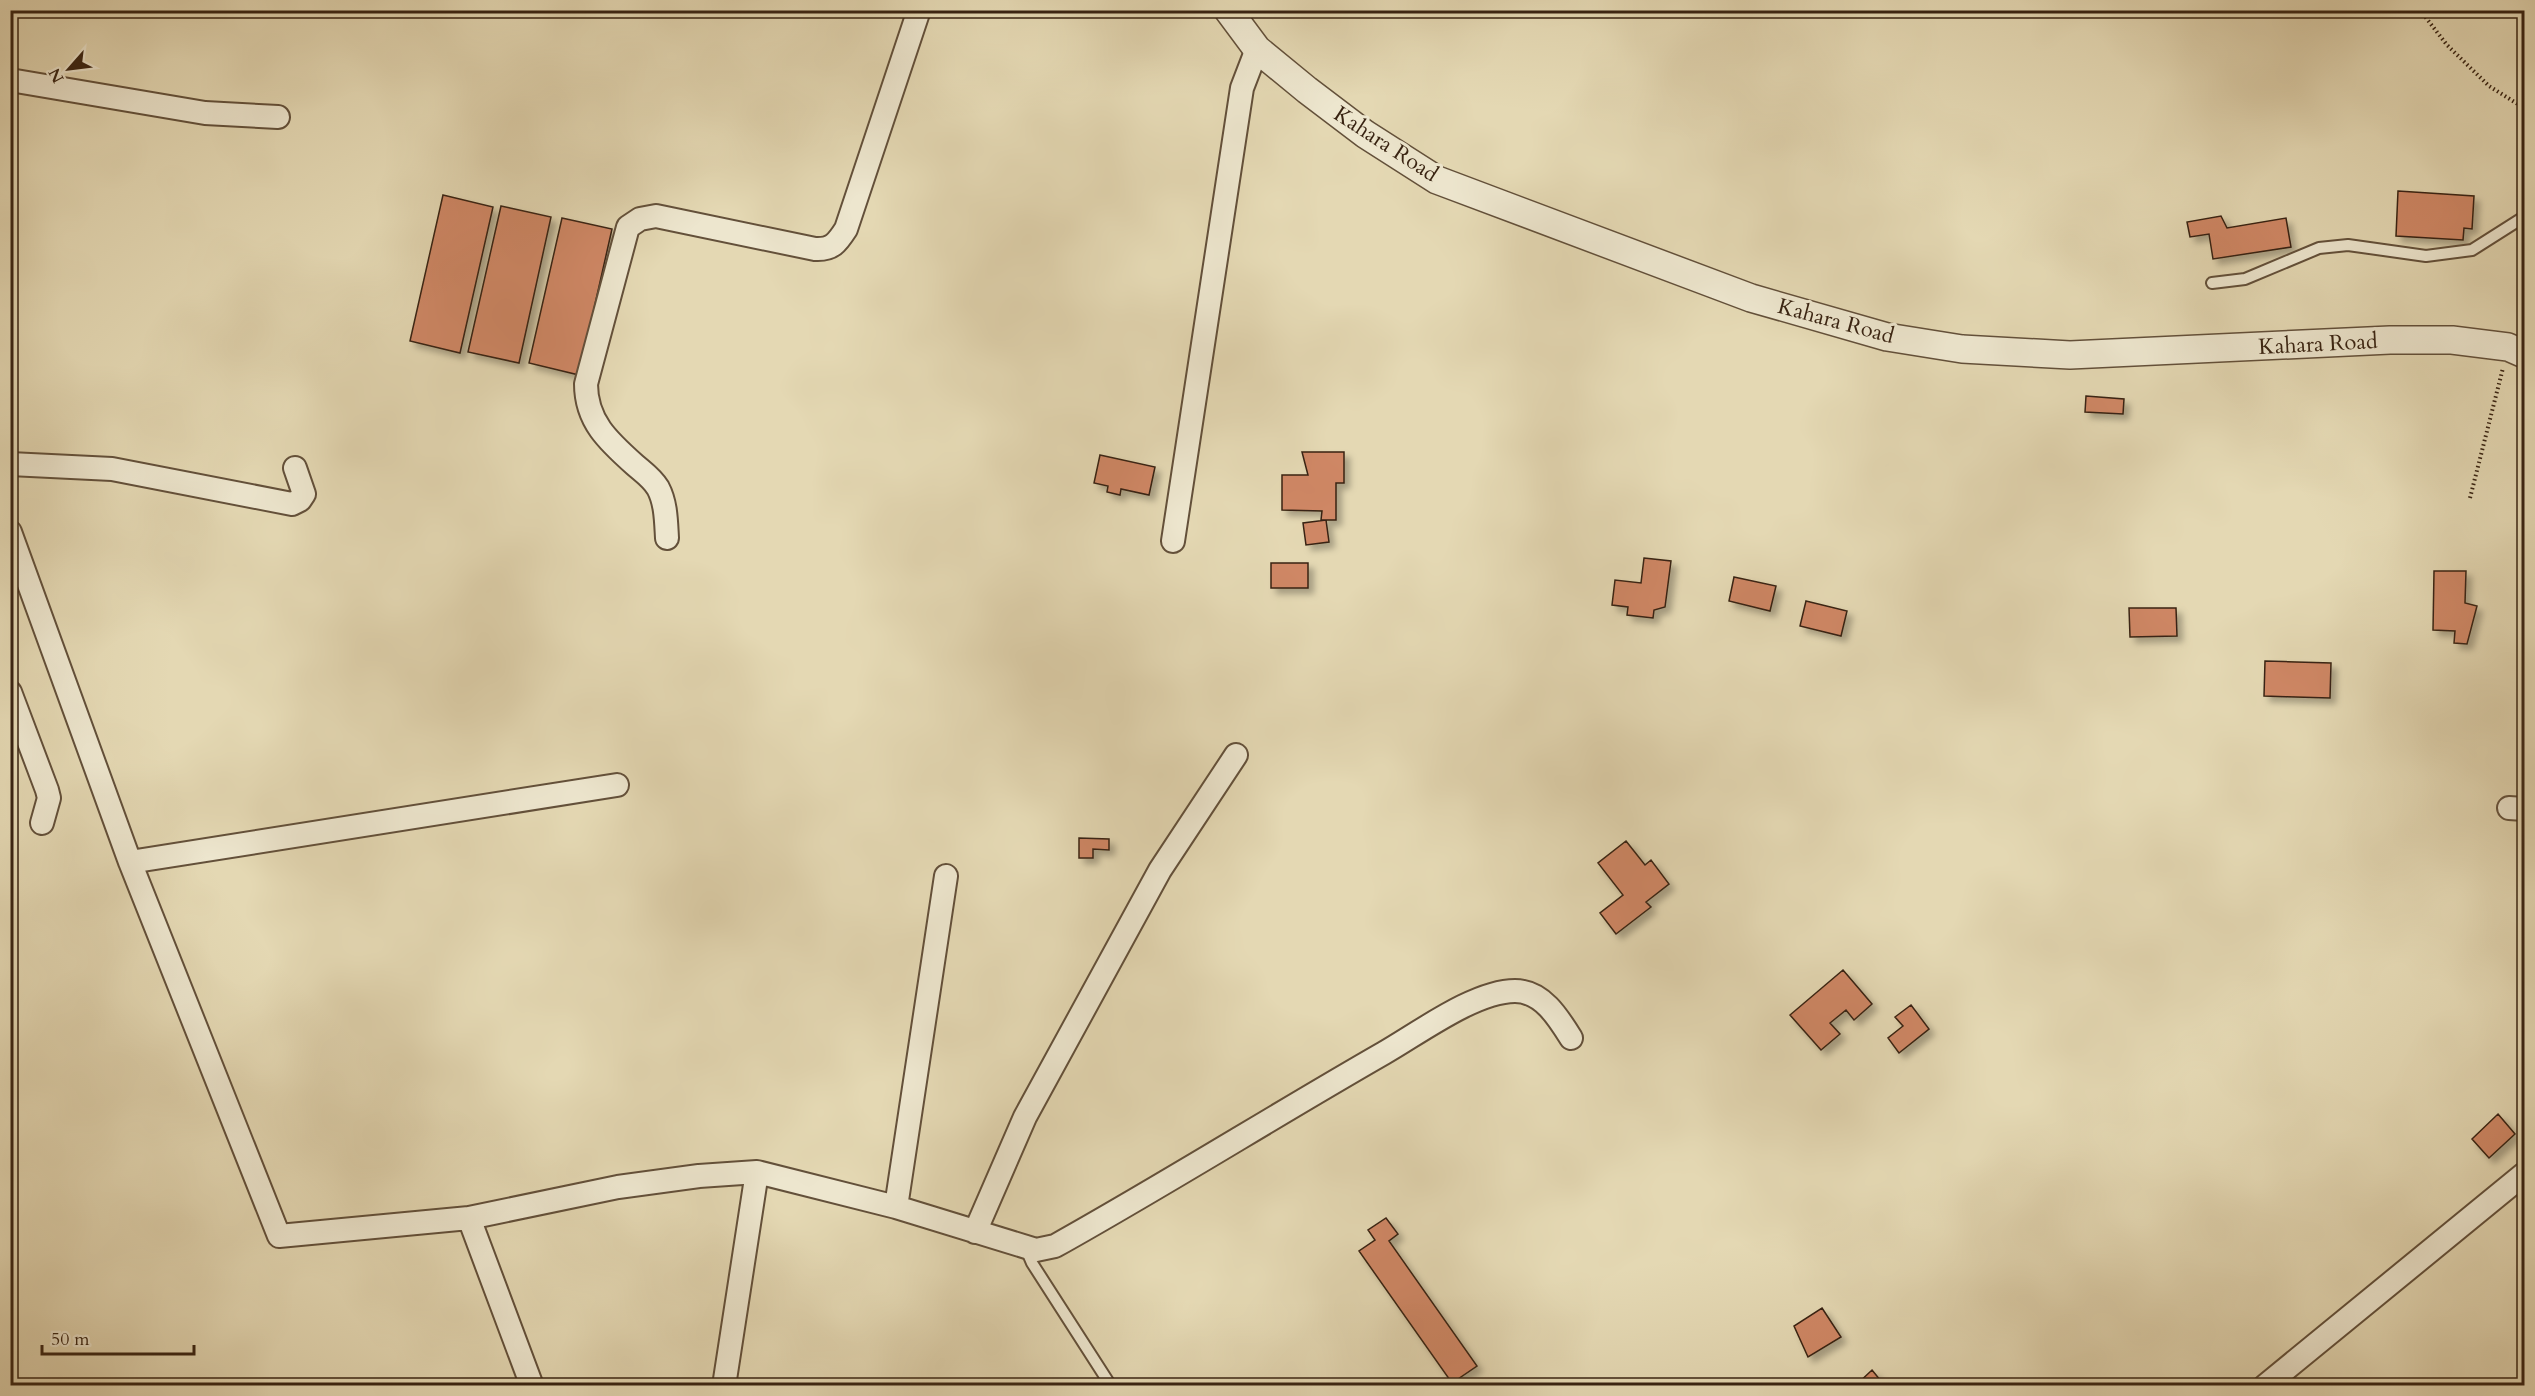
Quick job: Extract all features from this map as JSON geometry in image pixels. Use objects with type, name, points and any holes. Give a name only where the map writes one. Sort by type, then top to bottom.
[{"type":"street","points":[[668,538],[663,502],[658,488],[652,479],[603,436],[592,418],[586,399],[586,384],[628,227],[640,219],[656,216],[815,249],[827,250],[837,243],[846,229],[919,10]]},
{"type":"street","name":"Kahara Road","points":[[1228,10],[1257,49],[1365,134],[1437,180],[1751,298],[1887,337],[1962,349],[2070,355],[2390,340],[2452,340],[2516,350]]},
{"type":"street","points":[[1173,541],[1242,88],[1257,49]]},
{"type":"street","points":[[10,80],[205,113],[278,117]]},
{"type":"street","points":[[10,464],[112,469],[292,504],[300,500],[303,494],[296,468]]},
{"type":"street","points":[[10,532],[130,862],[279,1236],[468,1218],[618,1187],[699,1176],[757,1172],[896,1207],[1036,1250],[1055,1246],[1169,1182],[1309,1096],[1435,1023],[1490,995],[1515,991],[1535,994],[1558,1017],[1571,1038]]},
{"type":"street","points":[[10,692],[49,798],[42,824]]},
{"type":"street","points":[[975,1232],[1025,1117],[1160,870],[1236,755]]},
{"type":"street","points":[[130,862],[617,785]]},
{"type":"street","points":[[896,1207],[946,876]]},
{"type":"street","points":[[724,1386],[757,1172]]},
{"type":"street","points":[[2265,1386],[2524,1174]]},
{"type":"street","points":[[468,1218],[532,1386]]},
{"type":"lane","points":[[2212,284],[2245,279],[2319,248],[2348,245],[2426,256],[2472,250],[2524,217]]},
{"type":"lane","points":[[1026,1248],[1032,1263],[1111,1386]]},
{"type":"path","points":[[2420,10],[2447,45],[2489,86],[2524,108]]},
{"type":"path","points":[[2470,498],[2516,350]]},
{"type":"building","points":[[2398,191],[2474,196],[2472,229],[2464,228],[2463,240],[2396,236]]},
{"type":"building","points":[[443,195],[493,207],[460,353],[410,341]]},
{"type":"building","points":[[501,206],[551,217],[519,363],[468,352]]},
{"type":"building","points":[[2221,216],[2227,228],[2286,218],[2291,247],[2213,259],[2209,234],[2190,237],[2187,222]]},
{"type":"building","points":[[562,218],[612,229],[579,375],[529,363]]},
{"type":"building","points":[[2086,396],[2124,399],[2123,414],[2085,412]]},
{"type":"building","points":[[1302,452],[1344,452],[1344,483],[1336,483],[1336,520],[1321,520],[1322,511],[1282,510],[1282,475],[1308,475]]},
{"type":"building","points":[[1100,455],[1155,467],[1149,495],[1121,489],[1120,495],[1107,492],[1108,486],[1094,483]]},
{"type":"building","points":[[1326,520],[1329,542],[1306,545],[1303,523]]},
{"type":"building","points":[[1644,558],[1671,561],[1665,607],[1654,610],[1653,618],[1627,615],[1628,607],[1612,605],[1615,580],[1641,583]]},
{"type":"building","points":[[1271,563],[1308,563],[1308,588],[1271,588]]},
{"type":"building","points":[[2434,571],[2466,571],[2465,603],[2477,606],[2467,644],[2454,643],[2455,631],[2433,630]]},
{"type":"building","points":[[1734,577],[1776,586],[1770,611],[1729,601]]},
{"type":"building","points":[[1806,601],[1847,611],[1841,636],[1800,626]]},
{"type":"building","points":[[2129,608],[2176,608],[2177,636],[2130,637]]},
{"type":"building","points":[[2265,661],[2331,663],[2330,698],[2264,696]]},
{"type":"building","points":[[1079,838],[1109,839],[1109,850],[1093,849],[1093,858],[1079,858]]},
{"type":"building","points":[[1626,841],[1645,865],[1651,860],[1669,884],[1646,902],[1651,907],[1616,934],[1600,913],[1623,895],[1598,863]]},
{"type":"building","points":[[1843,970],[1872,1004],[1854,1020],[1846,1010],[1830,1023],[1840,1034],[1821,1050],[1790,1015]]},
{"type":"building","points":[[1911,1005],[1929,1029],[1899,1053],[1888,1038],[1903,1026],[1895,1017]]},
{"type":"building","points":[[2498,1114],[2515,1134],[2489,1158],[2472,1139]]},
{"type":"building","points":[[1386,1218],[1398,1234],[1389,1241],[1477,1366],[1452,1383],[1359,1251],[1375,1240],[1368,1230]]},
{"type":"building","points":[[1822,1308],[1841,1337],[1808,1357],[1794,1326]]},
{"type":"building","points":[[1872,1370],[1885,1386],[1855,1386]]}]
